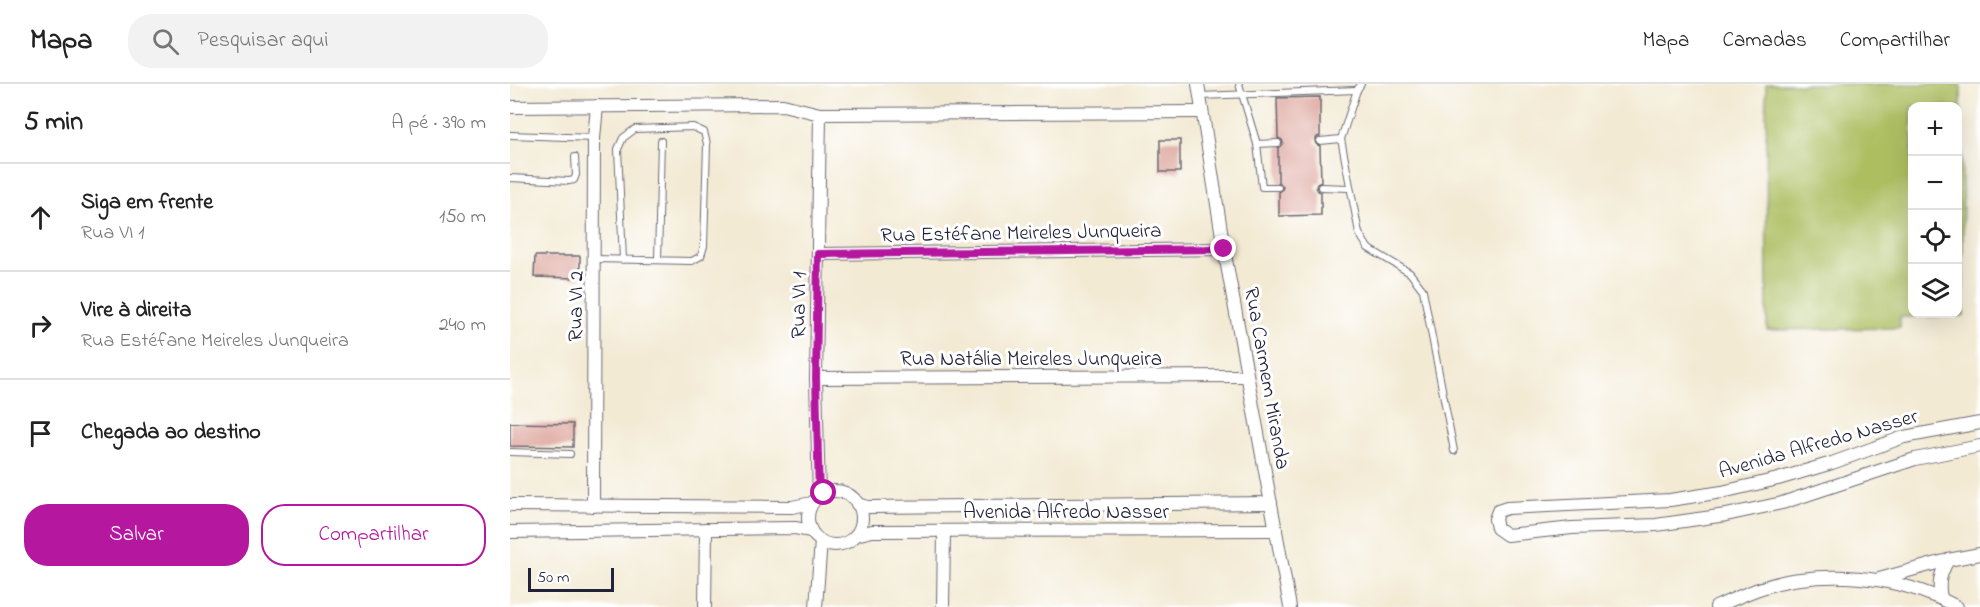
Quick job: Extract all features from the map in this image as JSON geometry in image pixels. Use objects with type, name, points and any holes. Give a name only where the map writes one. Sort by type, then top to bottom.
[{"type":"street","name":"Rua Carmem Miranda","points":[[1199,90],[1224,249],[1290,607]]},
{"type":"street","points":[[510,107],[783,105],[820,114],[1202,112]]},
{"type":"street","name":"Rua VI 2","points":[[593,506],[594,138],[597,106]]},
{"type":"street","name":"Rua VI 1","points":[[816,500],[820,114]]},
{"type":"street","name":"Rua Estéfane Meireles Junqueira","points":[[818,254],[1224,249]]},
{"type":"street","name":"Rua Natália Meireles Junqueira","points":[[816,378],[1247,376]]},
{"type":"street","name":"Avenida Alfredo Nasser","points":[[1980,423],[1904,437],[1810,469],[1722,492],[1670,500],[1508,508],[1498,511],[1495,519],[1497,528],[1507,535],[1572,528],[1656,525],[1726,515],[1782,503],[1915,459],[1980,446]]},
{"type":"street","points":[[510,505],[792,507],[816,500],[824,493],[837,491],[853,498],[862,514],[856,535],[841,544],[821,541],[811,531],[808,519],[816,500]]},
{"type":"street","name":"Avenida Alfredo Nasser","points":[[857,504],[880,507],[1271,503]]},
{"type":"street","points":[[730,507],[730,529]]},
{"type":"street","points":[[510,532],[795,528],[811,531]]},
{"type":"street","points":[[705,607],[706,529]]},
{"type":"street","name":"Avenida Alfredo Nasser","points":[[856,535],[872,531],[1276,530]]},
{"type":"street","points":[[943,607],[944,531]]},
{"type":"street","points":[[816,607],[821,541]]},
{"type":"street","points":[[1875,580],[1948,560],[1980,554]]},
{"type":"street","points":[[1941,598],[1938,585],[1940,573],[1948,560]]},
{"type":"street","points":[[1716,607],[1738,597],[1799,579],[1853,576],[1915,589],[1941,598],[1957,607]]},
{"type":"lane","points":[[1239,84],[1257,144],[1262,187],[1278,187]]},
{"type":"lane","points":[[1199,90],[1242,95],[1359,87],[1341,138],[1359,233],[1368,248],[1410,273],[1423,290],[1454,451]]},
{"type":"lane","points":[[595,259],[623,260],[692,261],[701,256],[704,246],[707,144],[704,132],[693,127],[635,129],[622,138],[618,149],[623,260]]},
{"type":"lane","points":[[510,135],[594,138]]},
{"type":"lane","points":[[1320,141],[1341,138]]},
{"type":"lane","points":[[658,260],[661,141]]},
{"type":"lane","points":[[1257,144],[1278,143]]},
{"type":"lane","points":[[510,178],[569,182],[574,180],[576,175],[575,157]]},
{"type":"lane","points":[[1321,187],[1349,188]]},
{"type":"lane","points":[[510,452],[570,454]]},
{"type":"green space","points":[[1766,84],[1961,84],[1961,102],[1908,102],[1908,317],[1900,317],[1900,328],[1767,330]]},
{"type":"green space","points":[[1962,161],[1964,316],[1962,316]]},
{"type":"building","points":[[1320,97],[1320,136],[1315,141],[1320,146],[1321,182],[1316,187],[1321,192],[1321,215],[1279,216],[1279,192],[1283,186],[1278,182],[1278,148],[1283,143],[1278,138],[1277,98]]},
{"type":"building","points":[[1160,140],[1180,140],[1180,172],[1160,172]]},
{"type":"building","points":[[535,256],[580,256],[580,278],[534,277]]},
{"type":"building","points":[[510,423],[573,424],[573,447],[510,446]]},
{"type":"route","points":[[824,493],[819,497],[816,378],[818,254],[1224,249]]}]
